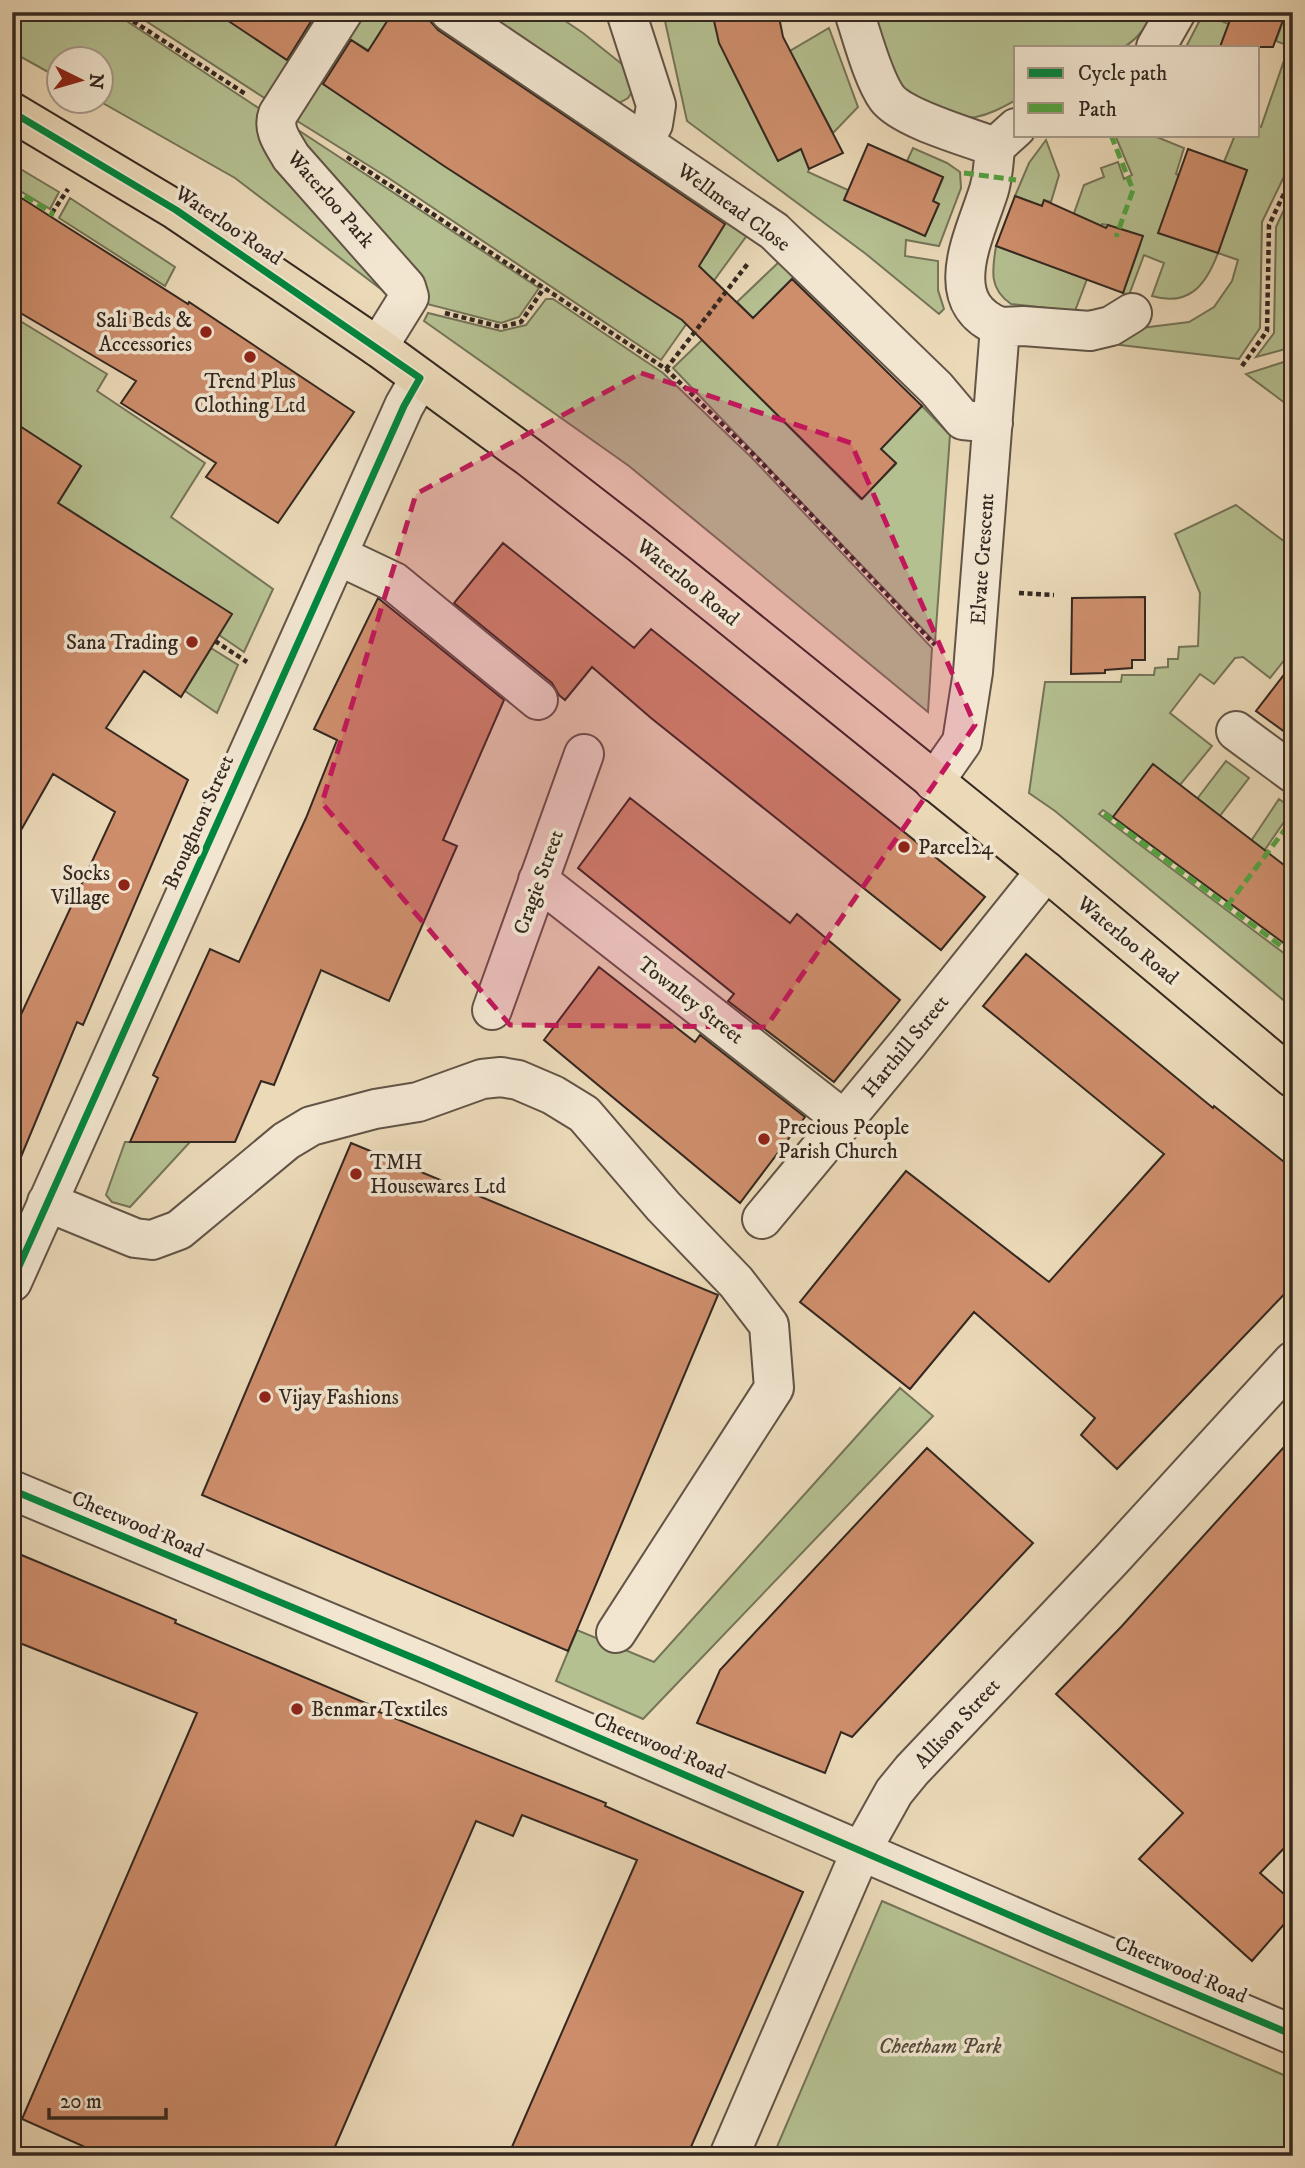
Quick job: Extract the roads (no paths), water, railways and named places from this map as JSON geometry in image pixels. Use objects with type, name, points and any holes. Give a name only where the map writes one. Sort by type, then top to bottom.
[{"type":"main road","name":"Waterloo Road","points":[[12,112],[176,210],[378,346],[529,457],[1046,871],[1293,1078]]},
{"type":"street","name":"Waterloo Park","points":[[343,12],[278,114],[275,124],[291,157],[401,279],[409,297],[378,346]]},
{"type":"street","name":"Wellmead Close","points":[[450,12],[774,231],[936,388],[963,421],[993,424]]},
{"type":"street","points":[[626,12],[656,105],[653,124],[643,142]]},
{"type":"street","points":[[854,12],[887,99],[909,114],[1006,137],[969,249],[964,283],[975,311],[986,322],[1000,327],[1090,331],[1111,326],[1132,313]]},
{"type":"street","points":[[1157,46],[1176,12]]},
{"type":"street","name":"Elvate Crescent","points":[[934,782],[962,742],[972,684],[1000,327]]},
{"type":"street","name":"Broughton Street","points":[[12,1282],[404,406],[420,378]]},
{"type":"street","points":[[337,555],[394,582],[538,700]]},
{"type":"street","points":[[1236,731],[1293,773]]},
{"type":"street","name":"Cragie Street","points":[[492,1010],[584,754]]},
{"type":"street","name":"Harthill Street","points":[[762,1219],[1046,871]]},
{"type":"street","name":"Townley Street","points":[[538,880],[844,1120]]},
{"type":"street","points":[[47,1202],[135,1238],[152,1240],[179,1230],[286,1142],[311,1126],[375,1109],[418,1102],[470,1083],[500,1077],[518,1080],[553,1095],[584,1114],[663,1206],[736,1282],[769,1325],[774,1388],[616,1633]]},
{"type":"street","name":"Allison Street","points":[[729,2156],[861,1851],[894,1792],[1293,1361]]},
{"type":"street","name":"Cheetwood Road","points":[[12,1490],[428,1664],[1293,2035]]},
{"type":"place","name":"Sali Beds & Accessories","points":[[206,332]]},
{"type":"place","name":"Trend Plus Clothing Ltd","points":[[250,357]]},
{"type":"place","name":"Sana Trading","points":[[192,642]]},
{"type":"place","name":"Parcel24","points":[[904,847]]},
{"type":"place","name":"Socks Village","points":[[124,885]]},
{"type":"place","name":"Precious People Parish Church","points":[[764,1139]]},
{"type":"place","name":"TMH Housewares Ltd","points":[[356,1174]]},
{"type":"place","name":"Vijay Fashions","points":[[265,1397]]},
{"type":"place","name":"Benmar Textiles","points":[[297,1709]]},
{"type":"park label","name":"Cheetham Park","points":[[940,2046]]}]
